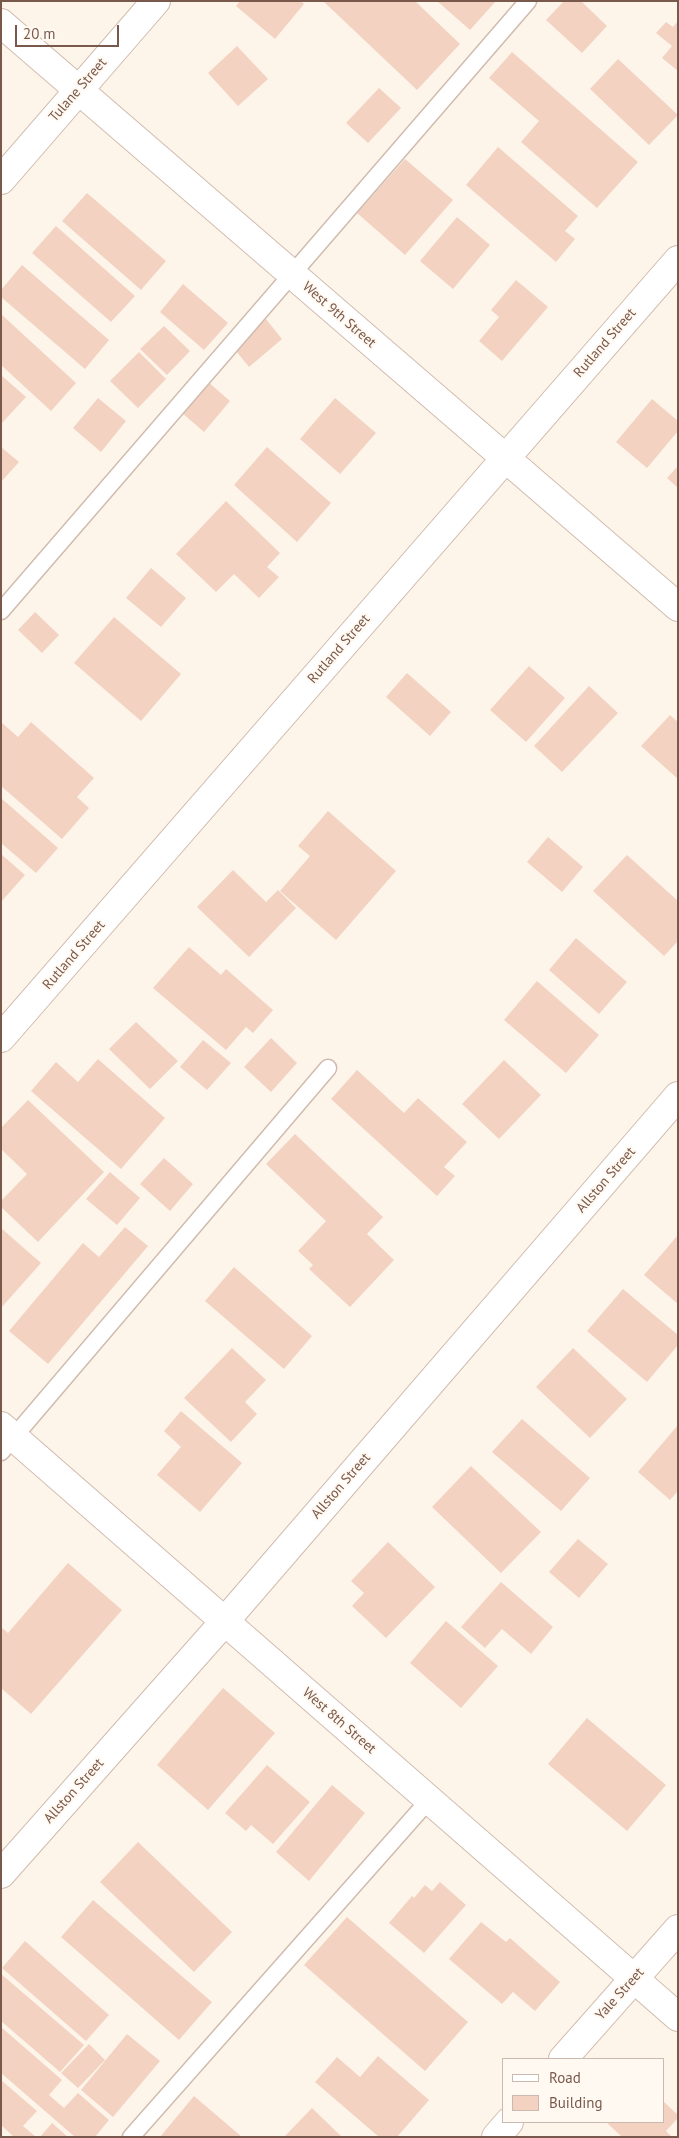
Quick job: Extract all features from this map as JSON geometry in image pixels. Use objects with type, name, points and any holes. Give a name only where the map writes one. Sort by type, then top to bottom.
[{"type":"street","name":"Tulane Street","points":[[1,180],[156,1]]},
{"type":"street","name":"West 9th Street","points":[[1,22],[678,607]]},
{"type":"street","name":"Rutland Street","points":[[1,1038],[678,260]]},
{"type":"street","name":"Allston Street","points":[[1,1874],[225,1621],[678,1096]]},
{"type":"street","name":"West 8th Street","points":[[6,1438],[225,1621],[678,2017]]},
{"type":"street","name":"Yale Street","points":[[564,2058],[678,1929]]},
{"type":"street","points":[[496,2137],[508,2123]]},
{"type":"lane","points":[[1,610],[528,1]]},
{"type":"lane","points":[[6,1438],[328,1068]]},
{"type":"lane","points":[[131,2137],[430,1800]]},
{"type":"building","points":[[240,1],[301,1],[304,4],[275,39],[236,6]]},
{"type":"building","points":[[323,1],[415,1],[460,44],[417,90]]},
{"type":"building","points":[[437,1],[496,1],[470,30]]},
{"type":"building","points":[[564,1],[581,1],[607,26],[582,53],[546,20]]},
{"type":"building","points":[[678,21],[678,71],[662,58],[672,46],[656,33],[666,22],[673,27]]},
{"type":"building","points":[[237,46],[268,79],[238,106],[208,73]]},
{"type":"building","points":[[512,52],[638,162],[597,208],[521,142],[539,121],[489,78]]},
{"type":"building","points":[[618,59],[678,115],[649,145],[590,89]]},
{"type":"building","points":[[379,88],[401,108],[368,143],[346,123]]},
{"type":"building","points":[[498,147],[578,216],[565,231],[575,239],[556,262],[466,185]]},
{"type":"building","points":[[405,159],[453,200],[405,255],[357,213]]},
{"type":"building","points":[[87,193],[166,261],[141,290],[62,221]]},
{"type":"building","points":[[457,217],[490,245],[453,289],[420,261]]},
{"type":"building","points":[[56,226],[135,296],[111,322],[32,253]]},
{"type":"building","points":[[22,265],[109,340],[85,369],[1,297],[1,290]]},
{"type":"building","points":[[516,280],[548,307],[502,361],[479,341],[499,317],[491,310]]},
{"type":"building","points":[[183,284],[228,323],[204,350],[160,312]]},
{"type":"building","points":[[1,314],[76,383],[51,411],[1,365]]},
{"type":"building","points":[[266,319],[282,339],[249,367],[232,346]]},
{"type":"building","points":[[164,326],[190,351],[167,375],[140,349]]},
{"type":"building","points":[[139,352],[166,379],[138,408],[110,381]]},
{"type":"building","points":[[1,375],[26,397],[1,424]]},
{"type":"building","points":[[207,381],[230,401],[204,432],[181,412]]},
{"type":"building","points":[[98,398],[126,421],[101,452],[73,428]]},
{"type":"building","points":[[335,398],[376,433],[340,474],[300,439]]},
{"type":"building","points":[[652,399],[678,421],[678,431],[647,468],[616,442]]},
{"type":"building","points":[[1,447],[19,462],[1,482]]},
{"type":"building","points":[[267,447],[331,503],[297,542],[234,485]]},
{"type":"building","points":[[678,466],[678,488],[667,478]]},
{"type":"building","points":[[226,501],[280,553],[267,567],[279,577],[259,598],[234,574],[216,592],[176,554]]},
{"type":"building","points":[[151,568],[186,598],[161,627],[126,598]]},
{"type":"building","points":[[35,612],[59,635],[42,653],[18,630]]},
{"type":"building","points":[[114,617],[181,674],[141,721],[74,663]]},
{"type":"building","points":[[529,666],[565,698],[526,742],[490,710]]},
{"type":"building","points":[[407,673],[451,712],[430,736],[386,697]]},
{"type":"building","points":[[589,686],[618,713],[562,772],[534,746]]},
{"type":"building","points":[[670,715],[678,722],[678,779],[641,746]]},
{"type":"building","points":[[1,722],[18,737],[31,722],[94,778],[77,797],[89,808],[62,839],[1,786]]},
{"type":"building","points":[[1,798],[58,848],[36,873],[1,843]]},
{"type":"building","points":[[328,811],[396,871],[336,940],[280,891],[310,856],[298,846]]},
{"type":"building","points":[[548,837],[583,867],[562,892],[527,862]]},
{"type":"building","points":[[1,854],[25,875],[1,902]]},
{"type":"building","points":[[627,855],[678,901],[678,941],[664,956],[593,891]]},
{"type":"building","points":[[233,870],[266,902],[278,890],[296,908],[249,957],[197,907]]},
{"type":"building","points":[[576,938],[627,982],[599,1014],[549,970]]},
{"type":"building","points":[[189,947],[221,975],[226,969],[273,1010],[253,1033],[246,1027],[226,1050],[153,988]]},
{"type":"building","points":[[537,981],[599,1035],[566,1073],[504,1020]]},
{"type":"building","points":[[136,1022],[178,1061],[150,1089],[109,1049]]},
{"type":"building","points":[[271,1038],[297,1063],[271,1092],[244,1067]]},
{"type":"building","points":[[203,1040],[231,1063],[207,1090],[180,1067]]},
{"type":"building","points":[[98,1059],[165,1118],[121,1169],[31,1091],[56,1062],[78,1082]]},
{"type":"building","points":[[504,1060],[541,1095],[499,1139],[462,1104]]},
{"type":"building","points":[[357,1070],[404,1113],[418,1098],[467,1142],[444,1167],[455,1176],[437,1196],[331,1099]]},
{"type":"building","points":[[28,1100],[104,1172],[38,1242],[1,1207],[1,1201],[27,1174],[1,1149],[1,1128]]},
{"type":"building","points":[[295,1134],[383,1217],[367,1234],[394,1260],[350,1307],[309,1269],[313,1265],[298,1251],[326,1221],[266,1164]]},
{"type":"building","points":[[164,1158],[193,1184],[170,1211],[140,1184]]},
{"type":"building","points":[[110,1172],[140,1198],[117,1225],[86,1199]]},
{"type":"building","points":[[125,1227],[148,1246],[48,1364],[9,1331],[83,1243],[99,1257]]},
{"type":"building","points":[[1,1228],[41,1263],[1,1308]]},
{"type":"building","points":[[678,1235],[678,1304],[644,1275]]},
{"type":"building","points":[[234,1267],[312,1336],[284,1369],[205,1301]]},
{"type":"building","points":[[623,1289],[678,1335],[678,1345],[647,1382],[587,1331]]},
{"type":"building","points":[[232,1348],[266,1380],[245,1402],[257,1414],[231,1442],[184,1398]]},
{"type":"building","points":[[573,1348],[627,1399],[590,1438],[536,1387]]},
{"type":"building","points":[[181,1411],[242,1463],[200,1512],[157,1475],[181,1447],[164,1431]]},
{"type":"building","points":[[522,1419],[590,1478],[561,1511],[492,1452]]},
{"type":"building","points":[[678,1425],[678,1491],[670,1500],[638,1472]]},
{"type":"building","points":[[471,1466],[541,1532],[501,1573],[432,1507]]},
{"type":"building","points":[[578,1539],[608,1564],[579,1598],[549,1572]]},
{"type":"building","points":[[388,1542],[435,1587],[386,1638],[352,1606],[364,1593],[351,1581]]},
{"type":"building","points":[[68,1563],[122,1610],[31,1714],[1,1688],[1,1627],[8,1633]]},
{"type":"building","points":[[501,1582],[553,1627],[531,1654],[502,1629],[485,1648],[461,1627]]},
{"type":"building","points":[[446,1621],[498,1666],[461,1708],[410,1663]]},
{"type":"building","points":[[223,1688],[275,1733],[208,1810],[157,1765]]},
{"type":"building","points":[[587,1718],[666,1785],[627,1831],[548,1764]]},
{"type":"building","points":[[267,1765],[310,1802],[273,1844],[251,1825],[246,1831],[225,1813]]},
{"type":"building","points":[[332,1785],[365,1813],[309,1881],[276,1852]]},
{"type":"building","points":[[138,1842],[232,1932],[194,1972],[100,1882]]},
{"type":"building","points":[[440,1882],[466,1905],[424,1953],[389,1923],[412,1896],[414,1898],[425,1885],[432,1891]]},
{"type":"building","points":[[93,1900],[212,2002],[179,2040],[61,1937]]},
{"type":"building","points":[[347,1917],[468,2022],[425,2071],[304,1965]]},
{"type":"building","points":[[481,1922],[506,1942],[510,1938],[560,1982],[535,2011],[513,1992],[502,2004],[449,1959]]},
{"type":"building","points":[[25,1941],[109,2015],[86,2041],[2,1968]]},
{"type":"building","points":[[1,1974],[84,2045],[60,2072],[1,2021]]},
{"type":"building","points":[[1,2027],[62,2080],[49,2095],[64,2108],[78,2093],[109,2120],[95,2137],[75,2137],[1,2073]]},
{"type":"building","points":[[127,2034],[160,2061],[113,2117],[81,2090]]},
{"type":"building","points":[[89,2044],[105,2060],[78,2088],[61,2073]]},
{"type":"building","points":[[378,2056],[429,2100],[397,2137],[379,2137],[315,2082],[337,2057],[360,2077]]},
{"type":"building","points":[[1,2080],[37,2111],[23,2126],[36,2137],[14,2137],[1,2125]]},
{"type":"building","points":[[194,2096],[242,2137],[160,2137]]},
{"type":"building","points":[[664,2102],[678,2115],[678,2118],[666,2131],[672,2137],[622,2137],[607,2123],[664,2123]]},
{"type":"building","points":[[312,2108],[342,2137],[284,2137]]},
{"type":"building","points":[[52,2123],[68,2137],[40,2137]]}]
